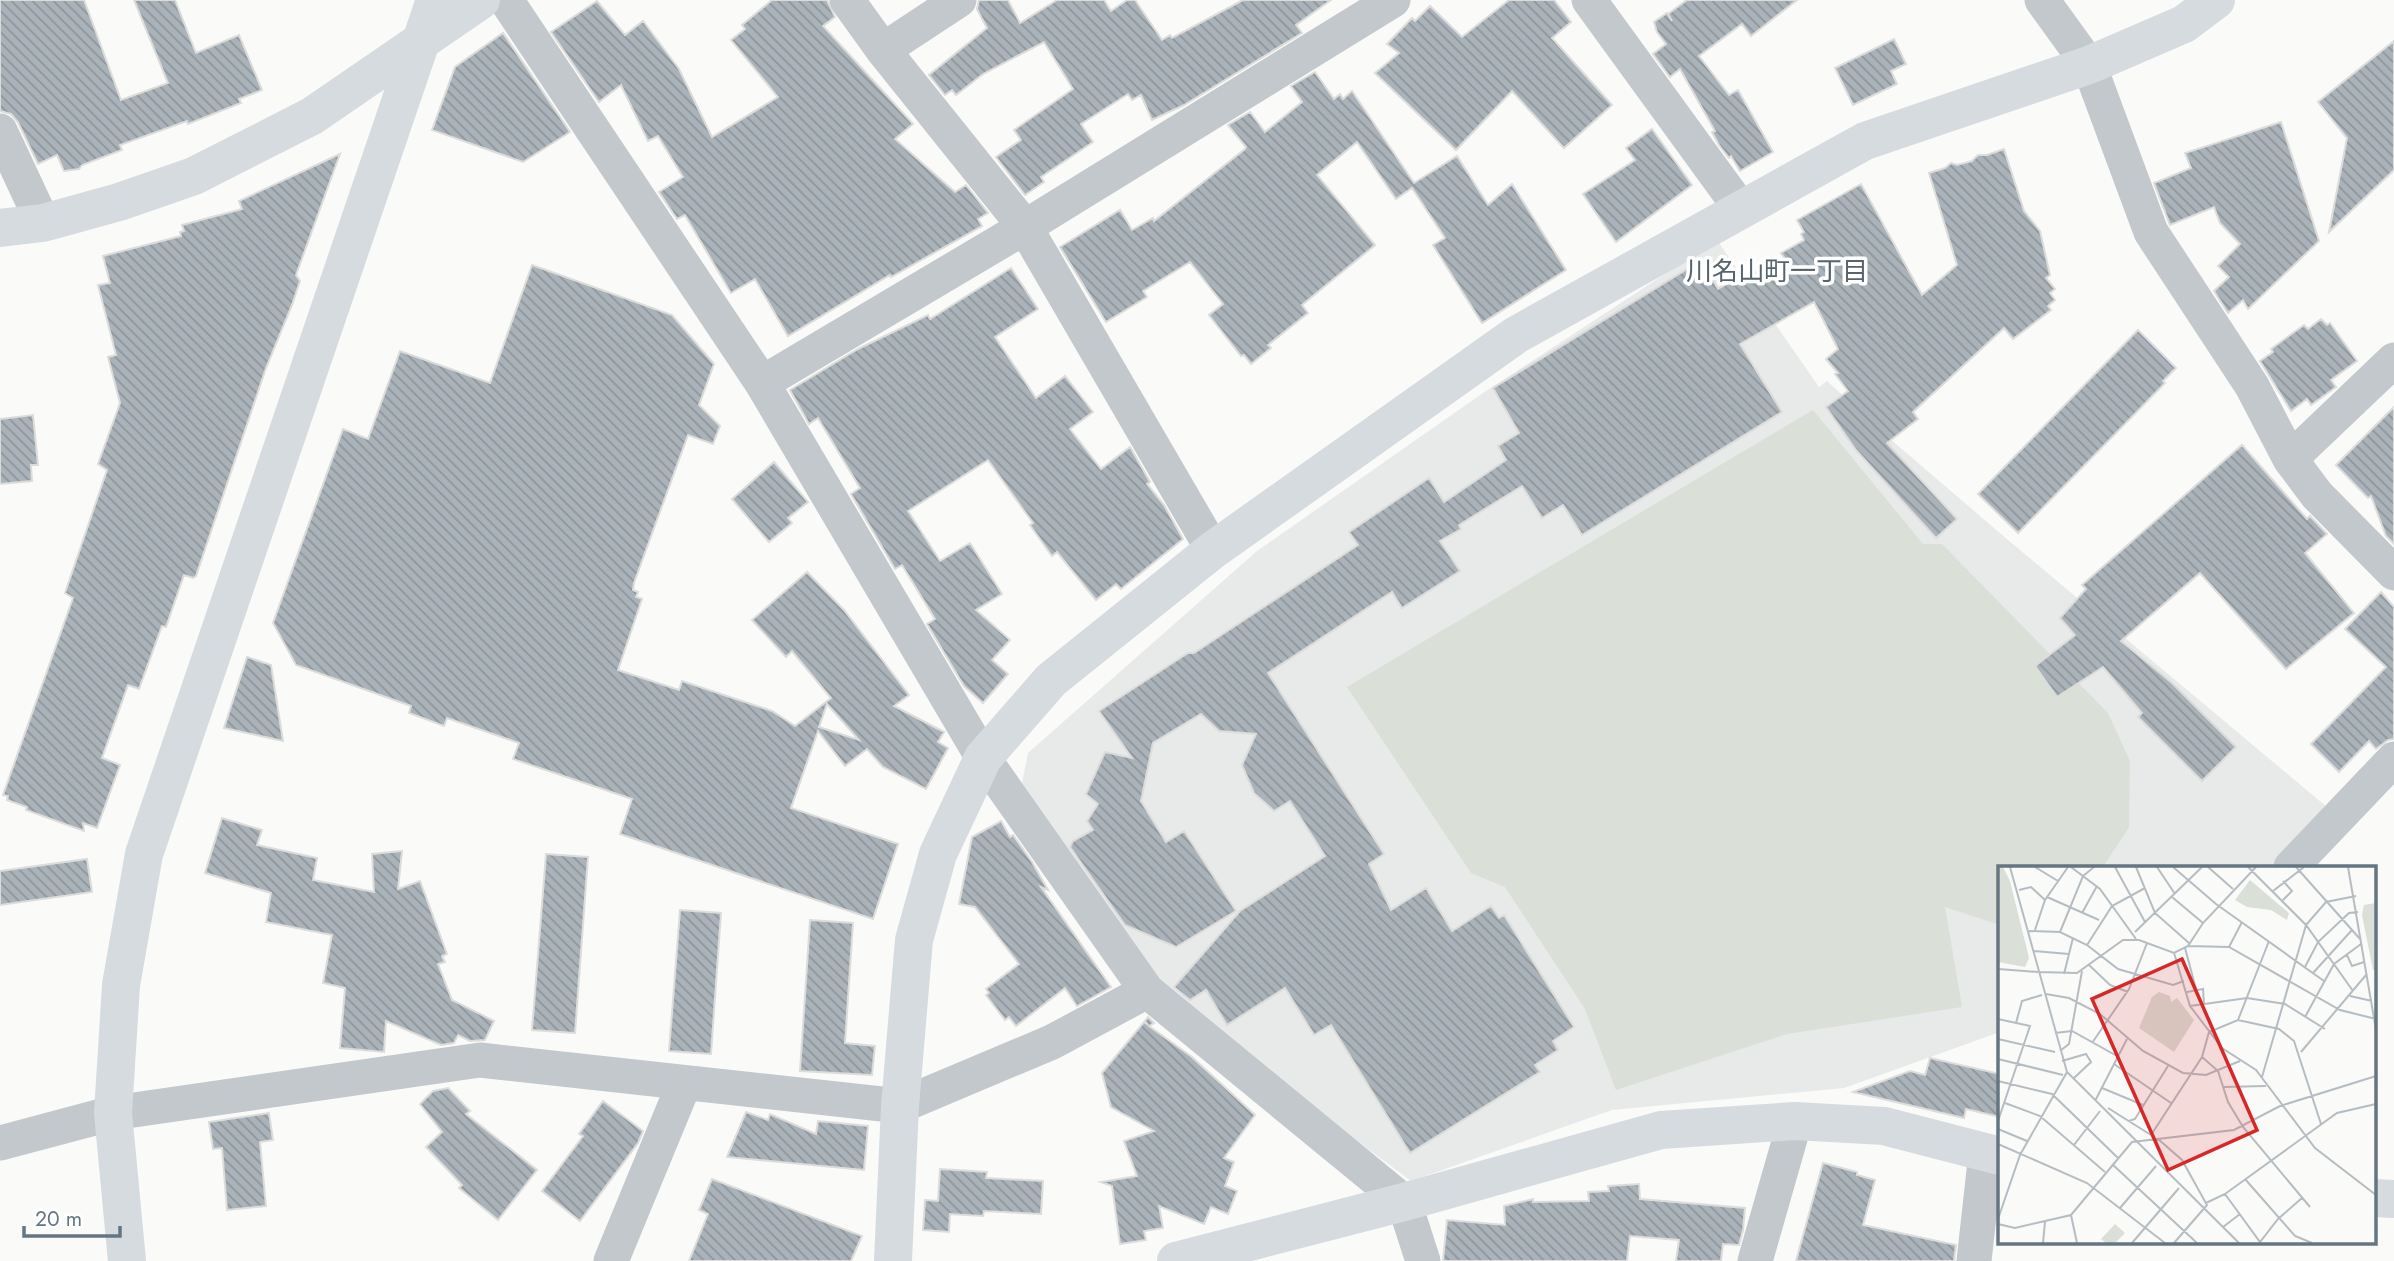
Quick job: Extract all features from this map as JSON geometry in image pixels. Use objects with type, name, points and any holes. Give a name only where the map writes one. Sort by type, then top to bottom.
[{"type":"street","points":[[127,1261],[113,1112],[121,985],[144,854],[435,0]]},
{"type":"street","points":[[0,228],[43,223],[119,202],[194,176],[312,116],[481,0]]},
{"type":"street","points":[[506,0],[762,383],[983,758],[1147,991],[1404,1202],[1423,1261]]},
{"type":"street","points":[[847,0],[883,50],[1025,227],[1213,550]]},
{"type":"street","points":[[883,50],[959,0]]},
{"type":"street","points":[[762,383],[1025,227],[1393,0]]},
{"type":"street","points":[[2042,0],[2089,65],[2151,232],[2252,386],[2290,459],[2317,495],[2394,573]]},
{"type":"street","points":[[893,1261],[900,1106],[914,940],[938,854],[983,758],[1051,680],[1213,550],[1516,335],[1865,141],[2089,65],[2184,24],[2216,0]]},
{"type":"street","points":[[1591,1],[1741,209]]},
{"type":"street","points":[[0,131],[43,223]]},
{"type":"street","points":[[2290,459],[2394,360]]},
{"type":"street","points":[[2292,866],[2394,759]]},
{"type":"street","points":[[0,1143],[113,1112],[480,1060],[900,1106],[1052,1042],[1147,991]]},
{"type":"street","points":[[611,1261],[684,1084]]},
{"type":"street","points":[[1755,1261],[1796,1121]]},
{"type":"street","points":[[1176,1261],[1404,1202],[1661,1130],[1796,1121],[1884,1126],[1993,1154],[1974,1261]]},
{"type":"street","points":[[2376,1198],[2394,1199]]},
{"type":"shaded area","points":[[1717,240],[1819,387],[1827,381],[2008,540],[2328,808],[2272,866],[1998,866],[1998,1033],[1844,1088],[1612,1110],[1411,1181],[1182,1011],[1022,783],[1028,753],[1257,551],[1483,393]]},
{"type":"shaded area","points":[[1813,410],[1923,544],[1942,544],[2108,713],[2130,761],[2129,827],[2104,866],[1998,866],[1998,924],[1945,907],[1962,1007],[1787,1034],[1616,1090],[1585,1009],[1505,887],[1471,873],[1347,687]]},
{"type":"building","points":[[0,0],[84,0],[121,100],[168,83],[134,0],[175,0],[196,53],[239,35],[262,90],[239,99],[241,103],[188,124],[187,121],[120,145],[122,150],[82,165],[79,169],[64,171],[57,155],[38,164],[18,122],[11,114],[0,111]]},
{"type":"building","points":[[772,0],[827,0],[835,17],[823,26],[913,124],[895,139],[955,192],[966,185],[988,213],[978,219],[982,226],[891,277],[890,275],[788,336],[755,279],[731,293],[685,215],[677,219],[659,192],[683,177],[658,136],[648,141],[621,85],[599,102],[551,32],[597,1],[625,35],[643,21],[679,69],[712,137],[778,97],[731,40],[745,29],[742,25]]},
{"type":"building","points":[[979,0],[1008,0],[1020,23],[1057,0],[1104,0],[1111,11],[1127,0],[1135,0],[1162,40],[1170,35],[1172,38],[1243,0],[1331,0],[1296,25],[1302,33],[1184,105],[1152,120],[1141,95],[1132,100],[1128,94],[1081,124],[1093,142],[1041,177],[1044,182],[1025,195],[996,157],[1021,140],[1014,130],[1073,89],[1044,42],[983,74],[956,95],[952,90],[945,95],[929,75],[987,28],[977,9]]},
{"type":"building","points":[[1509,0],[1554,0],[1571,22],[1552,38],[1612,105],[1564,148],[1512,91],[1456,150],[1375,73],[1399,53],[1387,44],[1412,18],[1415,21],[1430,6],[1462,37]]},
{"type":"building","points":[[1687,0],[1797,0],[1751,36],[1742,24],[1699,56],[1729,95],[1738,90],[1773,152],[1740,171],[1731,156],[1729,158],[1719,145],[1712,132],[1715,131],[1680,69],[1670,77],[1653,54],[1666,44],[1657,32],[1654,22],[1667,13],[1672,21],[1668,14]]},
{"type":"building","points":[[503,33],[570,132],[523,162],[432,130],[455,67]]},
{"type":"building","points":[[1894,39],[1906,64],[1891,71],[1897,84],[1853,105],[1835,68]]},
{"type":"building","points":[[2394,41],[2394,170],[2329,232],[2347,138],[2318,102]]},
{"type":"building","points":[[1315,72],[1334,99],[1340,94],[1343,99],[1352,91],[1414,183],[1457,156],[1488,205],[1512,184],[1566,270],[1482,323],[1433,245],[1445,238],[1412,188],[1396,199],[1357,142],[1317,175],[1375,245],[1302,305],[1308,313],[1268,345],[1271,348],[1251,364],[1244,355],[1241,356],[1209,315],[1223,304],[1190,262],[1143,291],[1147,297],[1106,322],[1060,247],[1120,210],[1132,230],[1153,218],[1154,221],[1245,149],[1228,125],[1250,112],[1265,132],[1302,102],[1291,86]]},
{"type":"building","points":[[2281,122],[2319,241],[2248,309],[2243,300],[2228,313],[2214,291],[2229,277],[2218,266],[2240,244],[2220,223],[2214,207],[2170,225],[2154,183],[2191,168],[2185,153]]},
{"type":"building","points":[[1652,129],[1692,185],[1616,242],[1583,194],[1635,160],[1626,148]]},
{"type":"building","points":[[2004,149],[2024,211],[2040,231],[2050,275],[2046,278],[2055,289],[2050,293],[2055,300],[2048,306],[2051,310],[2013,339],[2004,328],[1913,412],[1918,419],[1887,443],[1957,519],[1936,538],[1856,450],[1826,407],[1848,391],[1826,359],[1838,349],[1814,302],[1740,344],[1782,412],[1582,535],[1563,505],[1542,518],[1522,486],[1459,525],[1461,529],[1440,541],[1460,571],[1402,608],[1392,592],[1268,673],[1384,854],[1369,864],[1391,910],[1426,888],[1452,931],[1491,906],[1499,918],[1504,915],[1574,1027],[1553,1041],[1558,1050],[1535,1065],[1540,1072],[1410,1153],[1331,1025],[1314,1035],[1285,988],[1227,1025],[1206,990],[1190,1000],[1174,987],[1240,911],[1325,856],[1290,801],[1274,811],[1254,793],[1242,765],[1256,734],[1219,731],[1201,714],[1153,743],[1141,801],[1166,842],[1184,831],[1236,911],[1176,947],[1125,925],[1070,847],[1073,841],[1093,830],[1087,821],[1098,804],[1086,794],[1105,752],[1132,758],[1099,711],[1188,653],[1194,653],[1358,545],[1349,532],[1429,478],[1444,502],[1506,460],[1498,446],[1519,433],[1493,388],[1702,260],[1718,289],[1754,269],[1762,281],[1788,264],[1781,253],[1804,240],[1801,234],[1804,232],[1797,220],[1861,184],[1922,295],[1957,265],[1929,173],[1951,163],[1957,165],[1972,161],[1978,155]]},
{"type":"building","points":[[340,154],[296,275],[300,281],[292,305],[266,368],[196,576],[193,578],[184,575],[166,627],[162,626],[139,689],[128,685],[102,758],[120,765],[97,828],[83,823],[84,831],[26,810],[27,807],[7,800],[8,796],[3,795],[73,598],[65,593],[107,470],[98,464],[120,403],[108,357],[116,355],[98,285],[110,283],[103,256],[181,236],[180,232],[184,231],[182,225],[242,209],[239,201]]},
{"type":"building","points":[[532,265],[672,315],[714,364],[699,405],[720,426],[713,444],[688,435],[634,583],[633,590],[638,592],[636,597],[642,599],[618,670],[679,690],[682,681],[772,711],[795,726],[831,698],[792,651],[786,657],[752,620],[807,572],[844,610],[909,695],[894,706],[944,732],[938,742],[948,748],[926,789],[883,767],[867,749],[845,766],[818,731],[791,808],[898,844],[873,919],[620,834],[632,799],[513,759],[519,743],[447,718],[444,726],[409,713],[411,706],[296,665],[273,623],[343,429],[368,439],[400,351],[490,383]],"holes":[[[827,704],[859,740],[819,727]]]},
{"type":"building","points":[[1011,268],[1038,309],[995,337],[1036,398],[1065,376],[1093,412],[1070,429],[1101,469],[1130,447],[1150,482],[1147,484],[1164,505],[1183,539],[1121,589],[1116,584],[1096,600],[1057,552],[1052,556],[1030,525],[1033,523],[988,460],[908,511],[940,561],[970,543],[1002,594],[976,610],[1010,640],[992,660],[1008,674],[983,703],[964,686],[927,624],[935,619],[902,565],[895,569],[851,494],[860,488],[818,418],[809,424],[790,390],[858,349],[928,315],[930,319]]},
{"type":"building","points":[[2321,319],[2327,325],[2330,323],[2357,361],[2331,380],[2336,387],[2311,405],[2307,399],[2291,411],[2260,361],[2273,352],[2271,349],[2304,325],[2308,329]]},
{"type":"building","points":[[2138,330],[2176,368],[2163,381],[2165,383],[2018,533],[1978,494]]},
{"type":"building","points":[[2394,407],[2394,544],[2386,536],[2371,496],[2368,498],[2336,465]]},
{"type":"building","points":[[33,415],[38,465],[31,465],[32,481],[0,484],[0,419]]},
{"type":"building","points":[[2242,445],[2307,519],[2310,516],[2327,534],[2305,553],[2354,613],[2286,669],[2200,573],[2121,641],[2172,683],[2236,747],[2202,781],[2138,717],[2142,713],[2103,667],[2057,697],[2035,666],[2075,635],[2060,618],[2086,589],[2082,585]]},
{"type":"building","points":[[774,462],[808,502],[788,518],[792,523],[769,542],[732,499]]},
{"type":"building","points":[[2381,592],[2394,607],[2394,739],[2376,749],[2369,741],[2339,772],[2311,744],[2386,667],[2345,629]]},
{"type":"building","points":[[247,657],[271,665],[283,741],[224,728]]},
{"type":"building","points":[[222,818],[262,830],[257,845],[317,858],[313,880],[374,892],[372,854],[402,851],[398,889],[420,881],[447,954],[442,956],[445,962],[438,964],[452,1000],[494,1021],[485,1040],[470,1041],[458,1035],[454,1043],[441,1045],[386,1021],[384,1052],[340,1048],[345,988],[323,983],[332,935],[266,922],[271,893],[205,873]]},
{"type":"building","points":[[1001,821],[1010,837],[1013,835],[1032,862],[1048,890],[1041,887],[1111,987],[1077,1006],[1065,988],[1016,1026],[1009,1017],[1005,1020],[986,995],[989,993],[986,989],[1019,964],[975,907],[959,904],[972,837]]},
{"type":"building","points":[[546,854],[588,857],[575,1033],[532,1030]]},
{"type":"building","points":[[87,859],[92,892],[0,905],[0,871]]},
{"type":"building","points":[[680,910],[721,913],[711,1054],[669,1051]]},
{"type":"building","points":[[810,920],[853,923],[845,1043],[875,1046],[872,1075],[800,1071]]},
{"type":"building","points":[[1148,1017],[1154,1023],[1149,1026],[1192,1057],[1255,1115],[1224,1158],[1234,1162],[1225,1186],[1237,1191],[1228,1214],[1211,1207],[1204,1224],[1159,1206],[1163,1228],[1144,1231],[1146,1240],[1120,1244],[1112,1186],[1101,1182],[1137,1176],[1124,1141],[1154,1131],[1111,1107],[1102,1073],[1144,1022],[1148,1025],[1145,1021]]},
{"type":"building","points":[[1930,1058],[1998,1074],[1998,1117],[1966,1109],[1964,1118],[1853,1092],[1910,1071],[1925,1075]]},
{"type":"building","points":[[448,1088],[470,1111],[466,1114],[537,1170],[498,1220],[459,1188],[462,1185],[426,1147],[442,1132],[420,1104],[433,1091]]},
{"type":"building","points":[[603,1101],[643,1131],[638,1143],[580,1221],[542,1191],[583,1136],[579,1134]]},
{"type":"building","points":[[746,1112],[768,1120],[770,1114],[816,1134],[818,1121],[868,1126],[864,1170],[727,1157]]},
{"type":"building","points":[[269,1113],[273,1140],[260,1142],[266,1206],[227,1210],[222,1148],[213,1149],[209,1122]]},
{"type":"building","points":[[1823,1163],[1875,1180],[1863,1225],[1956,1245],[1954,1261],[1796,1261]]},
{"type":"building","points":[[940,1169],[987,1172],[986,1178],[1043,1181],[1041,1214],[984,1211],[983,1216],[950,1214],[949,1232],[923,1230],[925,1200],[938,1201]]},
{"type":"building","points":[[712,1179],[862,1236],[851,1261],[689,1261],[708,1214],[699,1210]]},
{"type":"building","points":[[1639,1184],[1640,1199],[1745,1208],[1739,1245],[1723,1244],[1721,1261],[1676,1261],[1679,1240],[1630,1236],[1627,1261],[1443,1261],[1447,1220],[1505,1225],[1504,1206],[1533,1199],[1533,1202],[1589,1201],[1588,1192],[1609,1191],[1608,1186]]},
{"type":"district","name":"川名山町一丁目","points":[[1777,271]]}]
